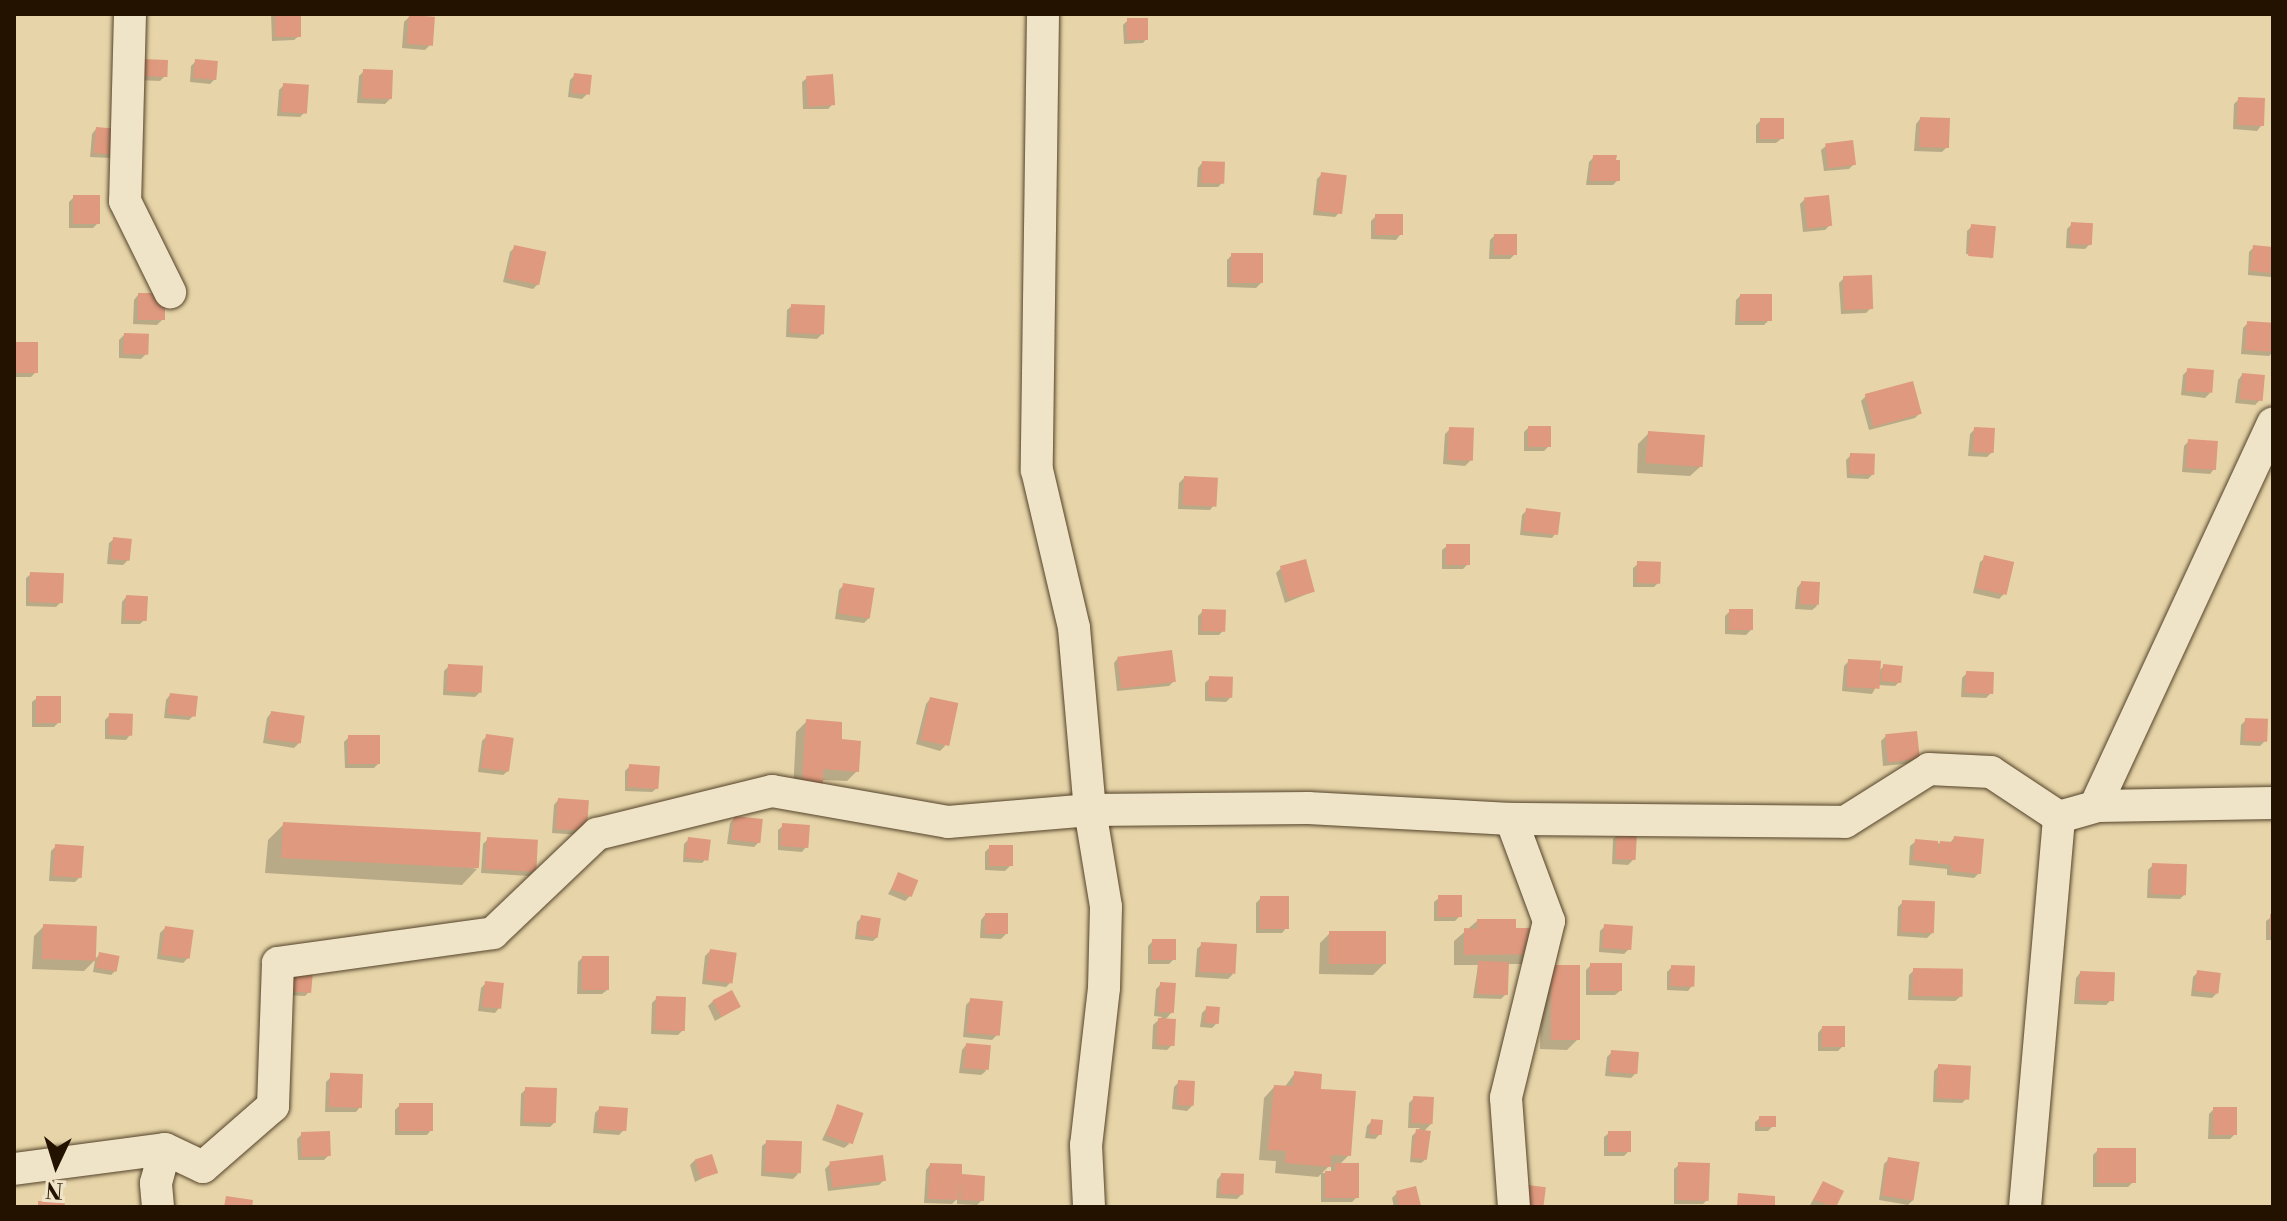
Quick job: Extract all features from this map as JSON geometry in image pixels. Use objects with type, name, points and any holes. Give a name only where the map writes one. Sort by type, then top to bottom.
[{"type":"street","points":[[130,14],[129,149],[125,201],[170,292]]},
{"type":"street","points":[[1043,14],[1037,470],[1074,628],[1090,810],[1106,907],[1104,988],[1086,1145],[1089,1207]]},
{"type":"street","points":[[2099,798],[2273,423]]},
{"type":"street","points":[[14,1169],[165,1149],[203,1167],[273,1106],[278,963],[493,933],[597,834],[772,791],[948,822],[1090,810],[1308,808],[1511,819],[1671,818],[1845,822],[1929,769],[1991,772],[2059,817],[2098,806],[2271,804]]},
{"type":"street","points":[[2025,1207],[2059,817]]},
{"type":"street","points":[[1511,819],[1549,921],[1506,1098],[1514,1207]]},
{"type":"street","points":[[158,1207],[156,1183],[165,1149]]},
{"type":"building","points":[[275,14],[301,14],[301,37],[275,37]]},
{"type":"building","points":[[409,15],[435,17],[433,46],[407,44]]},
{"type":"building","points":[[1127,18],[1148,18],[1148,40],[1127,40]]},
{"type":"building","points":[[141,59],[168,60],[167,77],[140,76]]},
{"type":"building","points":[[195,59],[218,61],[216,80],[193,78]]},
{"type":"building","points":[[363,69],[393,70],[392,99],[362,98]]},
{"type":"building","points":[[574,73],[592,75],[590,95],[572,93]]},
{"type":"building","points":[[833,74],[835,105],[808,107],[806,76]]},
{"type":"building","points":[[283,83],[309,85],[307,114],[281,112]]},
{"type":"building","points":[[2238,97],[2265,98],[2264,126],[2237,125]]},
{"type":"building","points":[[1920,117],[1950,118],[1949,148],[1919,147]]},
{"type":"building","points":[[1760,118],[1784,118],[1784,139],[1760,139]]},
{"type":"building","points":[[96,127],[119,129],[117,155],[94,153]]},
{"type":"building","points":[[1853,140],[1856,165],[1828,168],[1825,143]]},
{"type":"building","points":[[1593,155],[1617,155],[1616,160],[1620,160],[1620,181],[1590,181]]},
{"type":"building","points":[[1202,161],[1225,162],[1224,184],[1201,183]]},
{"type":"building","points":[[1321,172],[1347,175],[1342,214],[1316,211]]},
{"type":"building","points":[[73,195],[100,195],[100,224],[73,224]]},
{"type":"building","points":[[1829,195],[1832,226],[1807,228],[1804,198]]},
{"type":"building","points":[[1375,214],[1403,214],[1403,235],[1375,235]]},
{"type":"building","points":[[2071,222],[2093,223],[2092,245],[2070,244]]},
{"type":"building","points":[[1971,224],[1996,226],[1993,258],[1968,256]]},
{"type":"building","points":[[1494,234],[1517,234],[1517,255],[1494,255]]},
{"type":"building","points":[[514,245],[546,252],[539,285],[507,278]]},
{"type":"building","points":[[2253,245],[2273,247],[2270,273],[2250,271]]},
{"type":"building","points":[[1231,253],[1263,253],[1263,283],[1231,283]]},
{"type":"building","points":[[1872,275],[1873,309],[1844,310],[1843,276]]},
{"type":"building","points":[[138,293],[165,293],[165,320],[138,320]]},
{"type":"building","points":[[1740,294],[1772,294],[1772,321],[1740,321]]},
{"type":"building","points":[[791,304],[825,305],[824,334],[790,333]]},
{"type":"building","points":[[2247,321],[2273,323],[2271,352],[2245,350]]},
{"type":"building","points":[[124,333],[149,334],[148,355],[123,354]]},
{"type":"building","points":[[14,342],[38,342],[38,373],[14,373]]},
{"type":"building","points":[[2187,368],[2214,370],[2212,393],[2185,391]]},
{"type":"building","points":[[2242,373],[2265,375],[2263,401],[2240,399]]},
{"type":"building","points":[[1913,381],[1922,414],[1874,427],[1865,394]]},
{"type":"building","points":[[1528,426],[1551,426],[1551,447],[1528,447]]},
{"type":"building","points":[[1449,427],[1474,428],[1473,461],[1448,460]]},
{"type":"building","points":[[1974,427],[1995,428],[1994,453],[1973,452]]},
{"type":"building","points":[[1648,431],[1705,435],[1703,467],[1646,463]]},
{"type":"building","points":[[2188,439],[2218,441],[2216,470],[2186,468]]},
{"type":"building","points":[[1850,453],[1875,454],[1874,475],[1849,474]]},
{"type":"building","points":[[1184,476],[1218,478],[1216,507],[1182,505]]},
{"type":"building","points":[[1526,508],[1561,512],[1558,535],[1523,531]]},
{"type":"building","points":[[113,537],[132,539],[130,561],[111,559]]},
{"type":"building","points":[[1446,544],[1470,544],[1470,565],[1446,565]]},
{"type":"building","points":[[1984,555],[2014,562],[2007,595],[1976,588]]},
{"type":"building","points":[[1306,559],[1315,592],[1289,599],[1280,566]]},
{"type":"building","points":[[1637,561],[1661,562],[1660,584],[1636,583]]},
{"type":"building","points":[[30,572],[64,573],[63,603],[29,602]]},
{"type":"building","points":[[1801,581],[1820,582],[1819,605],[1800,604]]},
{"type":"building","points":[[843,583],[875,588],[870,619],[838,614]]},
{"type":"building","points":[[126,595],[148,596],[147,621],[125,620]]},
{"type":"building","points":[[1202,609],[1226,610],[1225,632],[1201,631]]},
{"type":"building","points":[[1729,609],[1753,609],[1753,630],[1729,630]]},
{"type":"building","points":[[1172,650],[1176,682],[1121,688],[1117,657]]},
{"type":"building","points":[[1848,659],[1881,661],[1879,689],[1847,687]]},
{"type":"building","points":[[448,664],[483,666],[482,693],[447,691]]},
{"type":"building","points":[[1883,664],[1903,666],[1901,683],[1881,681]]},
{"type":"building","points":[[1966,671],[1994,672],[1993,694],[1965,693]]},
{"type":"building","points":[[1209,676],[1233,677],[1232,698],[1208,697]]},
{"type":"building","points":[[170,693],[198,696],[196,717],[168,714]]},
{"type":"building","points":[[36,696],[61,696],[61,723],[36,723]]},
{"type":"building","points":[[930,697],[958,703],[949,746],[921,740]]},
{"type":"building","points":[[271,711],[305,716],[301,743],[267,739]]},
{"type":"building","points":[[109,713],[133,714],[132,736],[108,735]]},
{"type":"building","points":[[2245,718],[2268,719],[2267,742],[2244,741]]},
{"type":"building","points":[[806,719],[842,722],[842,739],[861,741],[859,772],[823,769],[823,784],[802,782]]},
{"type":"building","points":[[1917,731],[1920,759],[1888,762],[1885,734]]},
{"type":"building","points":[[486,734],[514,738],[509,772],[481,768]]},
{"type":"building","points":[[348,735],[380,735],[380,764],[348,764]]},
{"type":"building","points":[[629,764],[660,766],[658,789],[627,787]]},
{"type":"building","points":[[558,798],[589,800],[587,831],[556,829]]},
{"type":"building","points":[[734,816],[763,819],[760,843],[731,840]]},
{"type":"building","points":[[283,822],[481,832],[479,868],[281,858]]},
{"type":"building","points":[[782,823],[810,825],[808,848],[780,846]]},
{"type":"building","points":[[1617,832],[1637,833],[1636,860],[1616,859]]},
{"type":"building","points":[[1954,836],[1984,839],[1981,874],[1951,871],[1951,865],[1913,860],[1915,839],[1938,841],[1938,853],[1940,841],[1953,842]]},
{"type":"building","points":[[487,837],[538,840],[536,872],[485,869]]},
{"type":"building","points":[[688,837],[711,840],[708,861],[685,858]]},
{"type":"building","points":[[55,844],[84,846],[82,878],[53,876]]},
{"type":"building","points":[[989,845],[1013,845],[1013,866],[989,866]]},
{"type":"building","points":[[2152,863],[2187,864],[2186,895],[2151,894]]},
{"type":"building","points":[[898,872],[918,880],[912,897],[891,889]]},
{"type":"building","points":[[1438,895],[1462,895],[1462,917],[1438,917]]},
{"type":"building","points":[[1260,896],[1289,896],[1289,929],[1260,929]]},
{"type":"building","points":[[1902,900],[1935,901],[1934,933],[1901,932]]},
{"type":"building","points":[[985,913],[1008,913],[1008,934],[985,934]]},
{"type":"building","points":[[2270,914],[2273,914],[2273,936],[2270,936]]},
{"type":"building","points":[[861,915],[881,918],[878,938],[858,935]]},
{"type":"building","points":[[1477,919],[1516,919],[1516,928],[1538,928],[1538,954],[1464,955],[1464,928],[1477,929]]},
{"type":"building","points":[[43,924],[97,926],[96,961],[42,959]]},
{"type":"building","points":[[1604,924],[1633,926],[1631,950],[1602,948]]},
{"type":"building","points":[[165,926],[194,930],[190,959],[161,955]]},
{"type":"building","points":[[1329,931],[1386,931],[1386,964],[1329,964]]},
{"type":"building","points":[[1152,939],[1176,939],[1176,960],[1152,960]]},
{"type":"building","points":[[1201,942],[1237,944],[1235,974],[1199,972]]},
{"type":"building","points":[[710,949],[737,953],[732,983],[706,980]]},
{"type":"building","points":[[99,952],[120,956],[117,972],[96,968]]},
{"type":"building","points":[[582,956],[609,956],[609,990],[582,990]]},
{"type":"building","points":[[1478,961],[1509,962],[1508,995],[1477,994]]},
{"type":"building","points":[[1590,963],[1622,963],[1622,991],[1590,991]]},
{"type":"building","points":[[1551,965],[1580,965],[1580,1040],[1551,1040]]},
{"type":"building","points":[[1671,965],[1695,966],[1694,987],[1670,986]]},
{"type":"building","points":[[1913,968],[1963,969],[1963,997],[1913,996]]},
{"type":"building","points":[[289,970],[313,972],[311,993],[287,991]]},
{"type":"building","points":[[2197,970],[2221,973],[2218,994],[2194,991]]},
{"type":"building","points":[[2080,971],[2115,972],[2114,1001],[2079,1000]]},
{"type":"building","points":[[485,981],[504,983],[501,1009],[482,1007]]},
{"type":"building","points":[[1160,982],[1176,983],[1174,1013],[1158,1012]]},
{"type":"building","points":[[732,990],[741,1007],[721,1017],[713,1000]]},
{"type":"building","points":[[656,996],[686,997],[685,1031],[655,1030]]},
{"type":"building","points":[[970,998],[1003,1001],[1000,1036],[967,1033]]},
{"type":"building","points":[[1206,1006],[1220,1007],[1219,1024],[1205,1023]]},
{"type":"building","points":[[1158,1018],[1176,1019],[1175,1046],[1157,1045]]},
{"type":"building","points":[[1822,1026],[1845,1026],[1845,1047],[1822,1047]]},
{"type":"building","points":[[966,1043],[991,1045],[989,1070],[964,1068]]},
{"type":"building","points":[[1611,1050],[1639,1052],[1637,1074],[1609,1072]]},
{"type":"building","points":[[1938,1064],[1971,1066],[1969,1100],[1936,1098]]},
{"type":"building","points":[[1294,1071],[1322,1074],[1321,1089],[1356,1091],[1351,1156],[1331,1155],[1331,1167],[1285,1163],[1286,1151],[1268,1150],[1274,1085],[1293,1086]]},
{"type":"building","points":[[330,1073],[363,1074],[362,1108],[329,1107]]},
{"type":"building","points":[[1178,1080],[1195,1081],[1194,1106],[1177,1105]]},
{"type":"building","points":[[525,1087],[557,1088],[556,1123],[524,1122]]},
{"type":"building","points":[[1413,1096],[1434,1097],[1433,1124],[1412,1123]]},
{"type":"building","points":[[399,1103],[433,1103],[433,1131],[399,1131]]},
{"type":"building","points":[[837,1104],[863,1113],[853,1144],[826,1135]]},
{"type":"building","points":[[599,1106],[628,1108],[626,1131],[597,1129]]},
{"type":"building","points":[[2213,1107],[2237,1107],[2237,1135],[2213,1135]]},
{"type":"building","points":[[1759,1116],[1776,1116],[1776,1127],[1759,1127]]},
{"type":"building","points":[[1371,1119],[1383,1120],[1382,1135],[1370,1134]]},
{"type":"building","points":[[1416,1129],[1431,1131],[1427,1160],[1412,1158]]},
{"type":"building","points":[[330,1131],[331,1156],[302,1157],[301,1132]]},
{"type":"building","points":[[1608,1131],[1631,1131],[1631,1152],[1608,1152]]},
{"type":"building","points":[[766,1140],[802,1141],[801,1173],[765,1172]]},
{"type":"building","points":[[2097,1148],[2136,1148],[2136,1183],[2097,1183]]},
{"type":"building","points":[[712,1154],[718,1173],[701,1179],[695,1160]]},
{"type":"building","points":[[883,1155],[886,1181],[833,1187],[829,1162]]},
{"type":"building","points":[[1888,1157],[1920,1162],[1914,1201],[1882,1196]]},
{"type":"building","points":[[1678,1162],[1710,1163],[1709,1201],[1677,1200]]},
{"type":"building","points":[[930,1163],[962,1164],[962,1174],[985,1176],[984,1201],[961,1200],[960,1180],[959,1200],[928,1199]]},
{"type":"building","points":[[1335,1163],[1359,1163],[1359,1198],[1325,1198],[1325,1171],[1335,1171]]},
{"type":"building","points":[[1221,1173],[1244,1174],[1243,1195],[1220,1194]]},
{"type":"building","points":[[1823,1181],[1844,1191],[1836,1207],[1813,1200]]},
{"type":"building","points":[[1520,1184],[1546,1187],[1543,1207],[1517,1207]]},
{"type":"building","points":[[1416,1186],[1421,1206],[1399,1207],[1396,1191]]},
{"type":"building","points":[[1738,1193],[1775,1196],[1775,1207],[1737,1207]]},
{"type":"building","points":[[226,1196],[253,1200],[252,1207],[224,1207]]},
{"type":"building","points":[[38,1201],[65,1203],[64,1207],[38,1207]]}]
